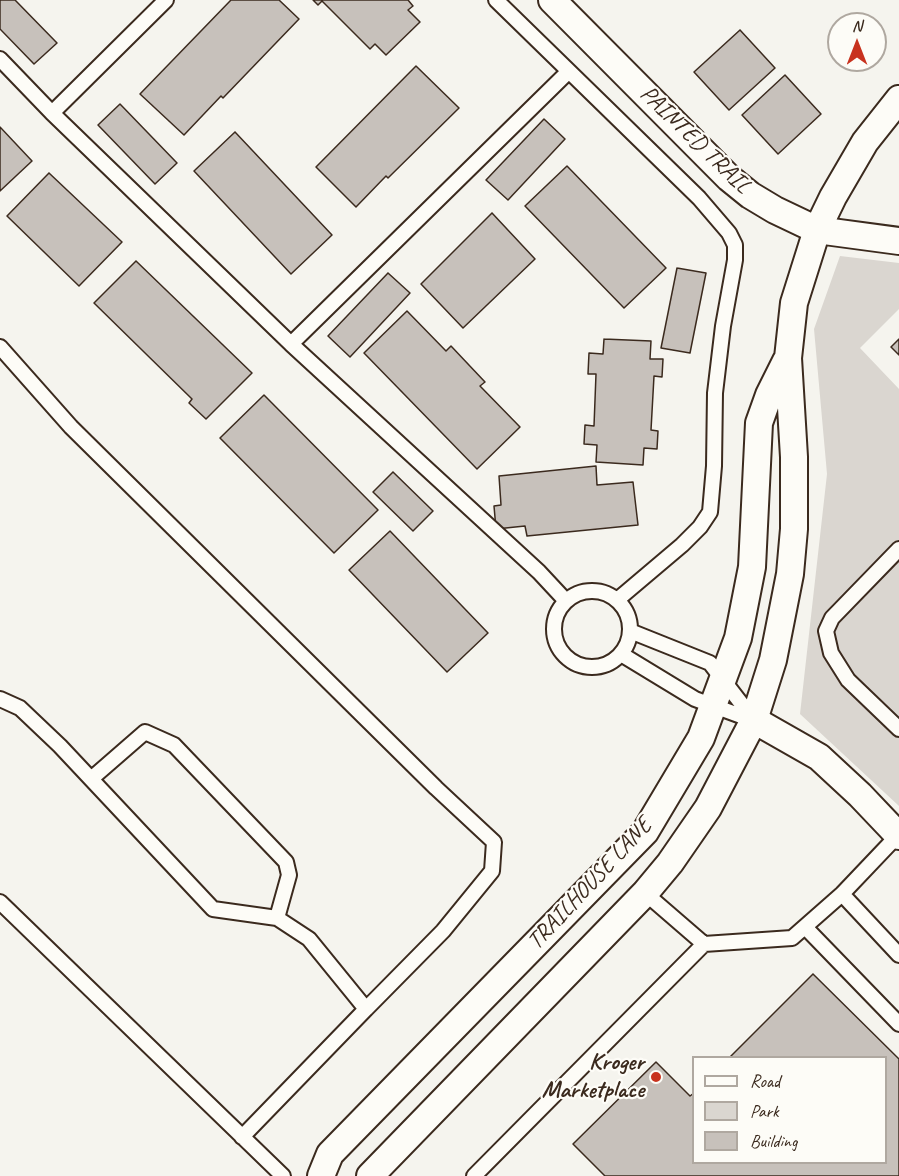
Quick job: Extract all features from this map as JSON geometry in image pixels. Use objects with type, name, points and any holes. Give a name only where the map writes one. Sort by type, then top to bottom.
[{"type":"street","name":"PAINTED TRAIL","points":[[552,0],[729,178],[750,195],[817,231],[899,241]]},
{"type":"street","name":"TRAILHOUSE LANE","points":[[370,1176],[645,892],[670,863],[708,808],[754,720],[773,660],[790,574],[795,480],[788,358],[794,303],[817,231],[844,177],[865,142],[899,99]]},
{"type":"street","name":"TRAILHOUSE LANE","points":[[321,1176],[330,1154],[645,832],[701,738],[738,638],[752,567],[759,423],[769,395],[788,358]]},
{"type":"street","points":[[754,720],[819,757],[899,835]]},
{"type":"lane","points":[[52,113],[166,0]]},
{"type":"lane","points":[[495,0],[699,198],[729,233],[735,245],[735,260],[723,326],[715,393],[714,466],[710,512],[700,527],[617,600]]},
{"type":"lane","points":[[0,59],[52,113],[291,344],[539,572],[566,600]]},
{"type":"lane","points":[[291,344],[568,72]]},
{"type":"lane","points":[[0,347],[71,427],[436,788],[494,842],[492,871],[443,931],[242,1137]]},
{"type":"lane","points":[[899,549],[832,618],[826,631],[831,653],[848,680],[899,729]]},
{"type":"lane","points":[[589,590],[602,592],[617,600],[629,618],[630,631],[628,643],[621,654],[599,666],[587,667],[575,663],[558,646],[554,634],[559,610],[566,600],[589,590]]},
{"type":"lane","points":[[630,631],[710,663],[754,720]]},
{"type":"lane","points":[[621,654],[695,699],[754,720]]},
{"type":"lane","points":[[0,699],[20,708],[91,779],[213,909],[277,918],[309,939],[366,1009]]},
{"type":"lane","points":[[91,779],[145,732],[174,745],[286,862],[289,875],[277,918]]},
{"type":"lane","points":[[474,1176],[704,944],[792,939],[842,894],[899,835]]},
{"type":"lane","points":[[645,892],[704,944]]},
{"type":"lane","points":[[842,894],[899,955]]},
{"type":"lane","points":[[0,902],[283,1176]]},
{"type":"lane","points":[[805,927],[899,1024]]},
{"type":"green space","points":[[840,256],[899,263],[899,309],[860,348],[899,389],[899,806],[800,714],[827,474],[814,329]]},
{"type":"building","points":[[0,0],[15,0],[57,43],[34,64],[0,29]]},
{"type":"building","points":[[231,0],[279,0],[299,19],[184,135],[140,94]]},
{"type":"building","points":[[313,0],[408,0],[413,6],[408,10],[420,22],[386,55],[375,44],[370,49],[322,1],[318,5]]},
{"type":"building","points":[[740,30],[775,68],[729,110],[694,72]]},
{"type":"building","points":[[416,66],[459,108],[356,207],[316,167]]},
{"type":"building","points":[[785,75],[821,114],[778,154],[742,115]]},
{"type":"building","points":[[120,104],[177,163],[155,184],[98,125]]},
{"type":"building","points":[[544,119],[565,139],[508,200],[486,180]]},
{"type":"building","points":[[0,127],[32,161],[0,191]]},
{"type":"building","points":[[235,132],[332,235],[291,274],[194,171]]},
{"type":"building","points":[[567,166],[666,268],[624,308],[525,206]]},
{"type":"building","points":[[49,173],[122,242],[79,286],[7,216]]},
{"type":"building","points":[[492,213],[535,259],[463,328],[421,284]]},
{"type":"building","points":[[136,261],[252,373],[206,419],[189,403],[192,399],[94,303]]},
{"type":"building","points":[[677,268],[706,273],[690,353],[661,348]]},
{"type":"building","points":[[388,273],[410,293],[350,357],[328,336]]},
{"type":"building","points":[[407,311],[446,351],[451,346],[485,382],[480,386],[520,427],[477,469],[364,353]]},
{"type":"building","points":[[604,339],[651,341],[650,359],[663,359],[662,377],[654,376],[651,430],[658,431],[657,449],[644,448],[643,465],[596,462],[597,445],[584,444],[585,425],[594,426],[596,374],[588,374],[589,353],[603,354]]},
{"type":"building","points":[[899,339],[899,355],[891,347]]},
{"type":"building","points":[[264,395],[378,510],[334,553],[220,438]]},
{"type":"building","points":[[596,466],[597,485],[633,482],[638,525],[527,536],[525,526],[496,529],[494,506],[501,505],[499,476]]},
{"type":"building","points":[[393,472],[433,511],[413,531],[373,492]]},
{"type":"building","points":[[390,531],[488,633],[447,672],[349,570]]},
{"type":"building","name":"Kroger Marketplace","points":[[813,974],[899,1059],[899,1176],[605,1176],[573,1144],[656,1062],[690,1096],[692,1094],[692,1164],[887,1164],[887,1056],[731,1056]]},
{"type":"place","name":"Kroger Marketplace","points":[[656,1077]]}]
